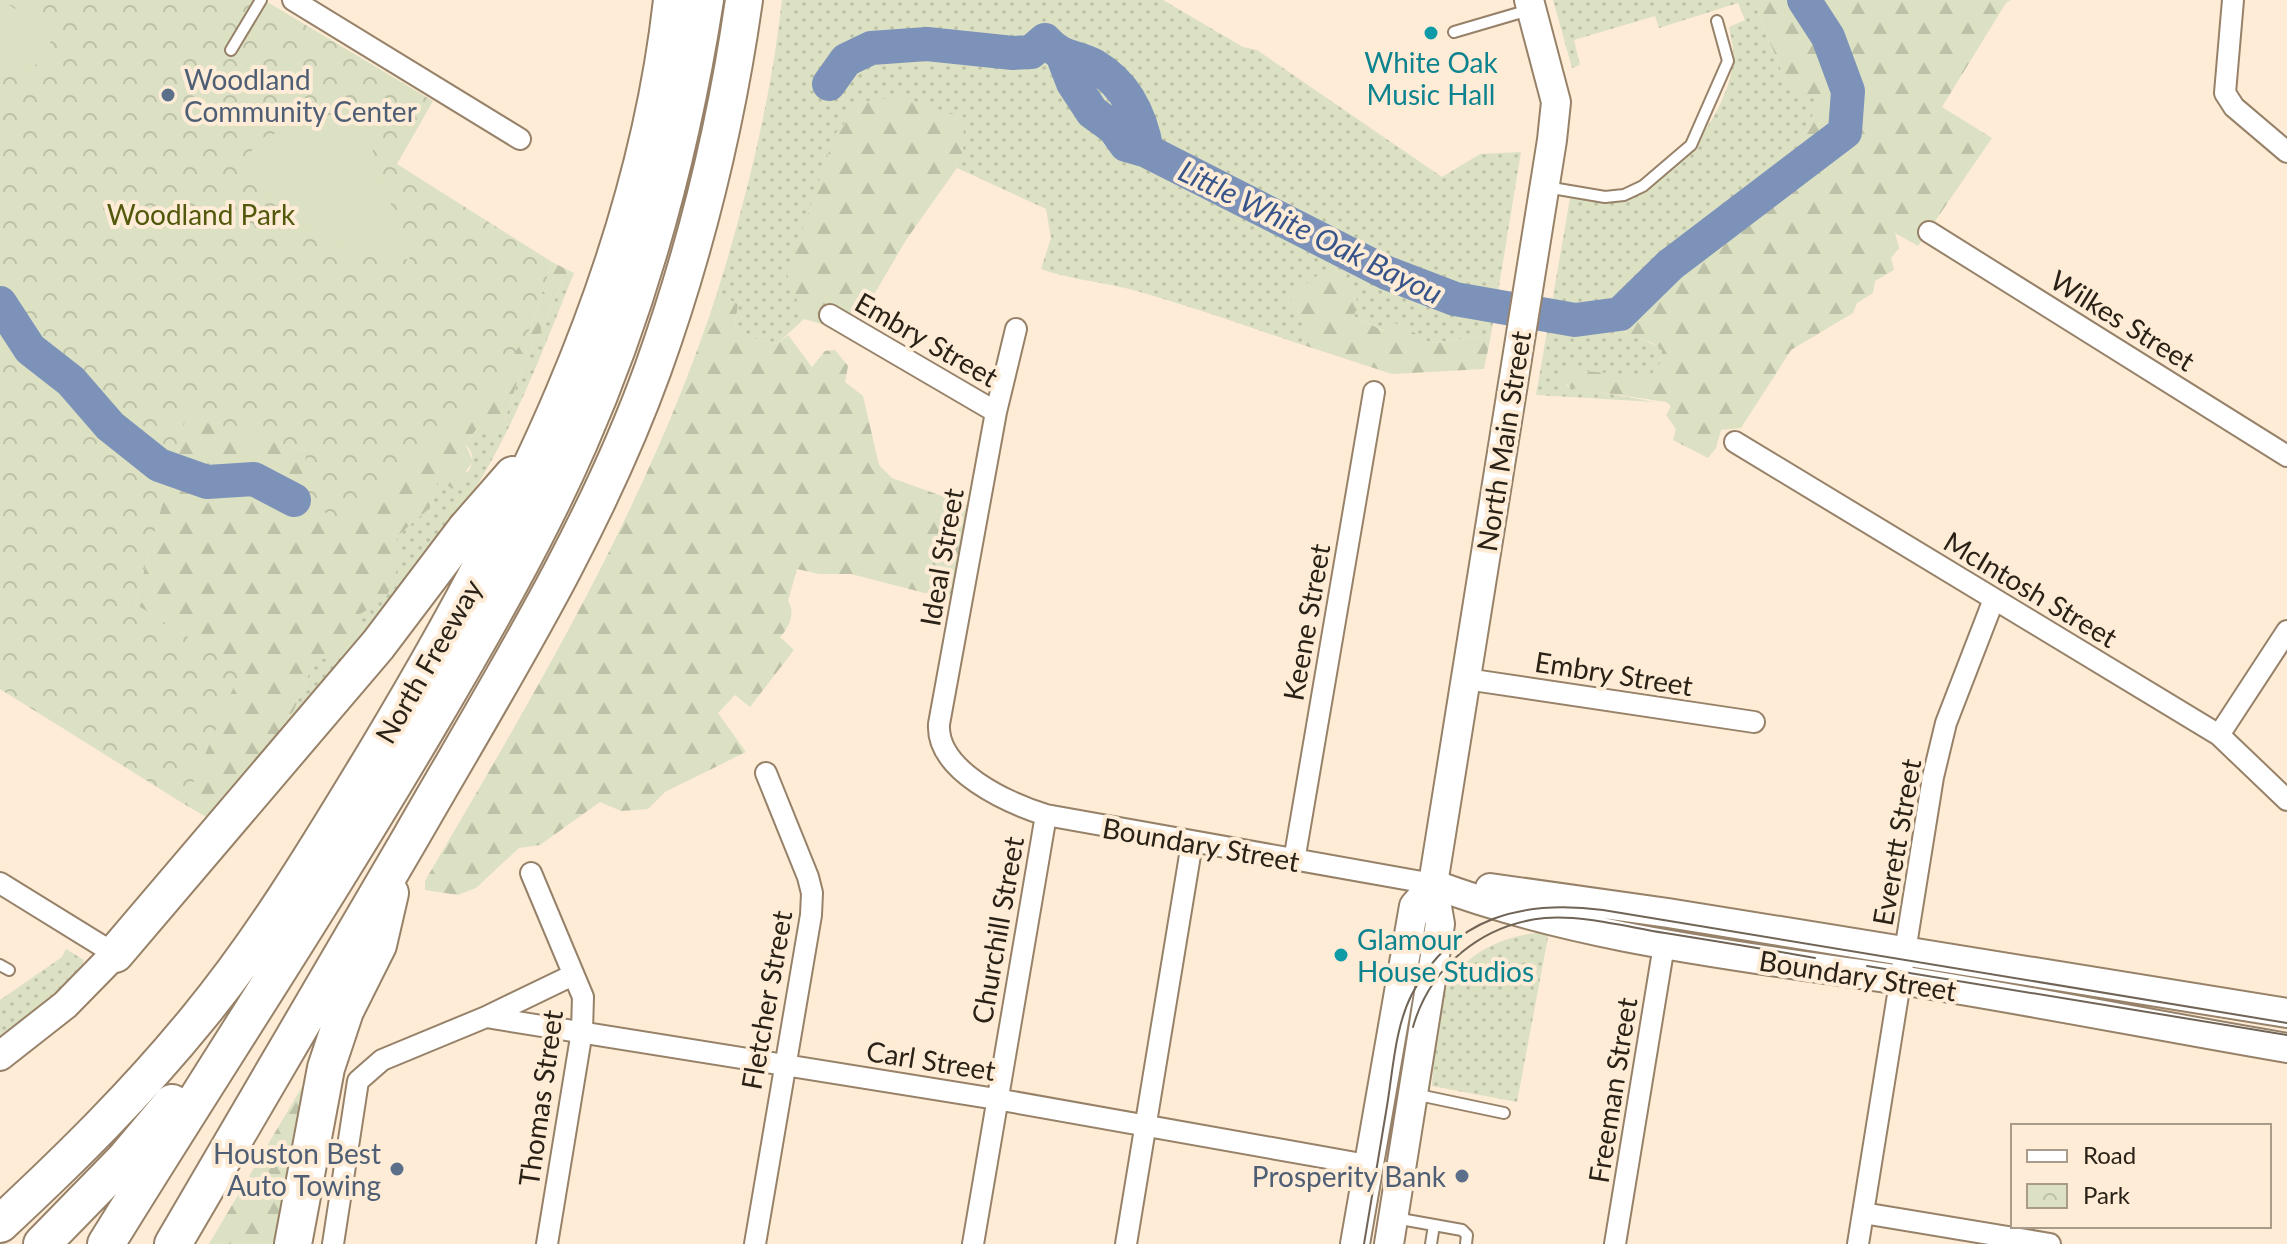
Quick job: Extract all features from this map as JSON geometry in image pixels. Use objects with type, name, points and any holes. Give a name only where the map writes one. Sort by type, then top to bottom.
[{"type":"highway","name":"North Freeway","points":[[0,1224],[126,1101],[238,966],[344,805],[428,666],[480,570],[543,440],[598,307],[618,247],[664,74],[672,0]]},
{"type":"highway","name":"North Freeway","points":[[335,883],[501,598],[578,445],[617,347],[649,253],[674,161],[705,0]]},
{"type":"highway","points":[[173,1244],[558,578],[652,372],[701,220],[733,78],[744,0]]},
{"type":"highway","points":[[115,954],[378,645],[465,530],[543,440]]},
{"type":"highway","points":[[293,1244],[326,1068],[345,1011],[378,945],[398,859]]},
{"type":"highway","points":[[106,1244],[335,883]]},
{"type":"highway","points":[[42,1244],[124,1160],[195,1076],[335,883]]},
{"type":"highway","points":[[90,1244],[136,1195]]},
{"type":"main road","name":"North Main Street","points":[[1391,1231],[1440,924],[1433,884],[1556,102],[1531,5]]},
{"type":"main road","name":"North Main Street","points":[[1355,1244],[1414,906],[1433,884]]},
{"type":"main road","name":"Boundary Street","points":[[1433,884],[1487,887],[1668,913],[2287,1013]]},
{"type":"main road","name":"Boundary Street","points":[[1433,884],[1482,903],[1664,945],[1901,981],[2287,1048]]},
{"type":"main road","points":[[0,1056],[65,1005],[115,954]]},
{"type":"street","points":[[293,0],[520,139]]},
{"type":"street","points":[[2233,0],[2225,93],[2234,107],[2287,152]]},
{"type":"street","name":"Wilkes Street","points":[[1929,232],[2287,456]]},
{"type":"street","name":"Embry Street","points":[[830,315],[996,412]]},
{"type":"street","name":"Ideal Street","points":[[977,780],[950,760],[943,750],[939,731],[996,412],[1016,329]]},
{"type":"street","name":"Keene Street","points":[[1294,861],[1374,392]]},
{"type":"street","name":"McIntosh Street","points":[[1735,442],[2219,735],[2287,800]]},
{"type":"street","name":"Everett Street","points":[[1858,1244],[1933,777],[1946,723],[1994,599]]},
{"type":"street","points":[[2219,735],[2287,631]]},
{"type":"street","name":"Embry Street","points":[[1466,679],[1754,722]]},
{"type":"street","name":"Fletcher Street","points":[[755,1244],[783,1065],[811,915],[812,893],[766,773]]},
{"type":"street","name":"Boundary Street","points":[[977,780],[1014,805],[1046,815],[1433,884]]},
{"type":"street","name":"Churchill Street","points":[[973,1244],[1046,815]]},
{"type":"street","points":[[1126,1244],[1192,843]]},
{"type":"street","name":"Thomas Street","points":[[531,873],[583,997],[582,1031],[547,1244]]},
{"type":"street","points":[[0,883],[115,954]]},
{"type":"street","name":"Freeman Street","points":[[1615,1244],[1664,945]]},
{"type":"street","points":[[333,1244],[358,1081],[382,1060],[486,1017],[573,975]]},
{"type":"street","name":"Carl Street","points":[[486,1017],[996,1099],[1367,1165]]},
{"type":"street","points":[[1863,1213],[2050,1244]]},
{"type":"lane","points":[[231,50],[261,0]]},
{"type":"lane","points":[[1454,32],[1531,5]]},
{"type":"lane","points":[[1544,186],[1605,197],[1624,195],[1643,186],[1691,145],[1728,61],[1717,21]]},
{"type":"lane","points":[[1412,1094],[1504,1113]]},
{"type":"lane","points":[[1391,1231],[1434,1225],[1462,1230],[1467,1235],[1466,1244]]},
{"type":"lane","points":[[1431,1244],[1434,1225]]},
{"type":"green space","name":"Woodland Park","points":[[0,0],[264,0],[433,101],[397,164],[552,262],[531,327],[496,383],[344,527],[299,493],[307,451],[186,417],[135,604],[241,670],[184,804],[0,689]]},
{"type":"green space","points":[[0,0],[57,32],[31,72],[0,53]]},
{"type":"green space","points":[[782,0],[1163,0],[1243,47],[1257,50],[1442,177],[1480,154],[1521,152],[1491,335],[1430,343],[1401,325],[1388,322],[1385,331],[1353,316],[1358,305],[1350,284],[1306,331],[1303,345],[1137,291],[1052,273],[1041,269],[1051,238],[1046,209],[957,168],[955,160],[800,307],[804,319],[777,344],[752,338],[735,324],[738,304],[717,293],[757,148]]},
{"type":"green space","points":[[1553,0],[1753,0],[1784,77],[1817,94],[1813,115],[1802,137],[1806,165],[1771,201],[1757,206],[1745,220],[1706,234],[1695,231],[1682,252],[1670,257],[1661,282],[1626,323],[1622,330],[1654,344],[1662,351],[1661,362],[1650,377],[1569,370],[1566,386],[1655,402],[1536,395],[1570,198],[1625,202],[1644,191],[1679,162],[1708,126],[1719,106],[1733,64],[1729,27],[1745,20],[1738,3],[1659,28],[1655,16],[1574,40],[1580,65],[1572,68]]},
{"type":"green space","points":[[1753,0],[2011,0],[2006,3],[1942,107],[1992,138],[1918,246],[1895,233],[1899,248],[1891,258],[1894,270],[1875,281],[1873,293],[1857,303],[1853,313],[1791,350],[1741,428],[1721,430],[1716,448],[1708,458],[1673,440],[1676,429],[1666,415],[1671,406],[1666,402],[1572,388],[1558,379],[1569,370],[1650,376],[1661,362],[1662,351],[1650,342],[1631,336],[1618,316],[1639,305],[1651,294],[1665,275],[1670,257],[1682,252],[1695,231],[1702,229],[1706,234],[1716,220],[1726,219],[1735,225],[1745,220],[1757,206],[1771,201],[1806,165],[1802,137],[1813,115],[1816,95],[1796,93],[1784,77]]},
{"type":"green space","points":[[898,97],[964,117],[963,152],[955,160],[957,168],[906,240],[862,315],[829,309],[825,325],[804,319],[787,274],[835,134],[862,102]]},
{"type":"green space","points":[[346,110],[358,117],[362,131],[367,134],[410,260],[348,248],[301,227],[259,186],[248,157],[259,139]]},
{"type":"green space","points":[[552,262],[568,270],[517,383],[503,425],[489,433],[477,429],[465,444],[473,461],[453,489],[438,480],[430,508],[396,537],[403,554],[386,598],[357,616],[360,625],[338,659],[315,659],[294,710],[213,821],[184,804],[240,670],[135,604],[186,416],[307,451],[531,327]]},
{"type":"green space","points":[[568,270],[574,273],[520,403],[496,453],[453,523],[388,612],[213,821],[294,710],[315,659],[357,616],[395,537],[430,508],[438,480],[469,471],[472,457],[465,444],[478,429],[503,425],[517,383]]},
{"type":"green space","points":[[1336,271],[1350,284],[1359,306],[1353,316],[1384,331],[1388,322],[1402,325],[1431,343],[1491,335],[1484,369],[1392,374],[1303,345],[1306,331],[1289,297],[1318,275]]},
{"type":"green space","points":[[717,293],[738,304],[735,324],[752,338],[777,344],[788,335],[812,367],[825,351],[835,350],[848,366],[845,382],[863,396],[879,465],[892,478],[967,505],[952,600],[851,574],[819,574],[797,569],[788,601],[790,620],[780,637],[794,650],[750,707],[735,695],[718,713],[746,752],[665,792],[648,809],[621,811],[600,802],[540,845],[519,848],[476,888],[458,895],[425,890],[425,881],[548,667],[624,521],[689,371]]},
{"type":"green space","points":[[1549,932],[1517,1102],[1432,1086],[1441,1005],[1449,983],[1458,971],[1493,945],[1521,936]]},
{"type":"green space","points":[[66,949],[84,960],[80,970],[0,1042],[0,1000],[62,957]]},
{"type":"green space","points":[[309,1075],[276,1244],[209,1244]]},
{"type":"waterway","name":"Little White Oak Bayou","points":[[829,84],[846,60],[871,48],[927,44],[1013,53],[1031,52],[1045,40],[1063,54],[1095,66],[1116,82],[1131,102],[1147,151],[1387,273],[1455,299],[1575,320],[1620,314],[1670,265],[1845,132],[1848,91],[1828,37],[1804,0]]},
{"type":"waterway","name":"Little White Oak Bayou","points":[[1063,57],[1073,83],[1092,112],[1114,128],[1126,145],[1147,151]]},
{"type":"waterway","name":"Little White Oak Bayou","points":[[0,303],[30,349],[71,381],[110,426],[159,465],[207,482],[254,479],[294,500]]},
{"type":"tram line","points":[[1364,1244],[1395,1049],[1412,994],[1448,947],[1469,931],[1493,919],[1518,912],[1545,908],[1603,910],[2287,1023]]},
{"type":"tram line","points":[[1413,1027],[1432,986],[1462,952],[1500,929],[1545,918],[1590,920],[1815,958]]},
{"type":"tram line","points":[[1867,966],[2287,1035]]},
{"type":"place","name":"White Oak Music Hall","points":[[1431,33]]},
{"type":"place","name":"Woodland Community Center","points":[[168,95]]},
{"type":"place","name":"Glamour House Studios","points":[[1341,955]]},
{"type":"place","name":"Houston Best Auto Towing","points":[[397,1169]]},
{"type":"place","name":"Prosperity Bank","points":[[1462,1176]]}]
